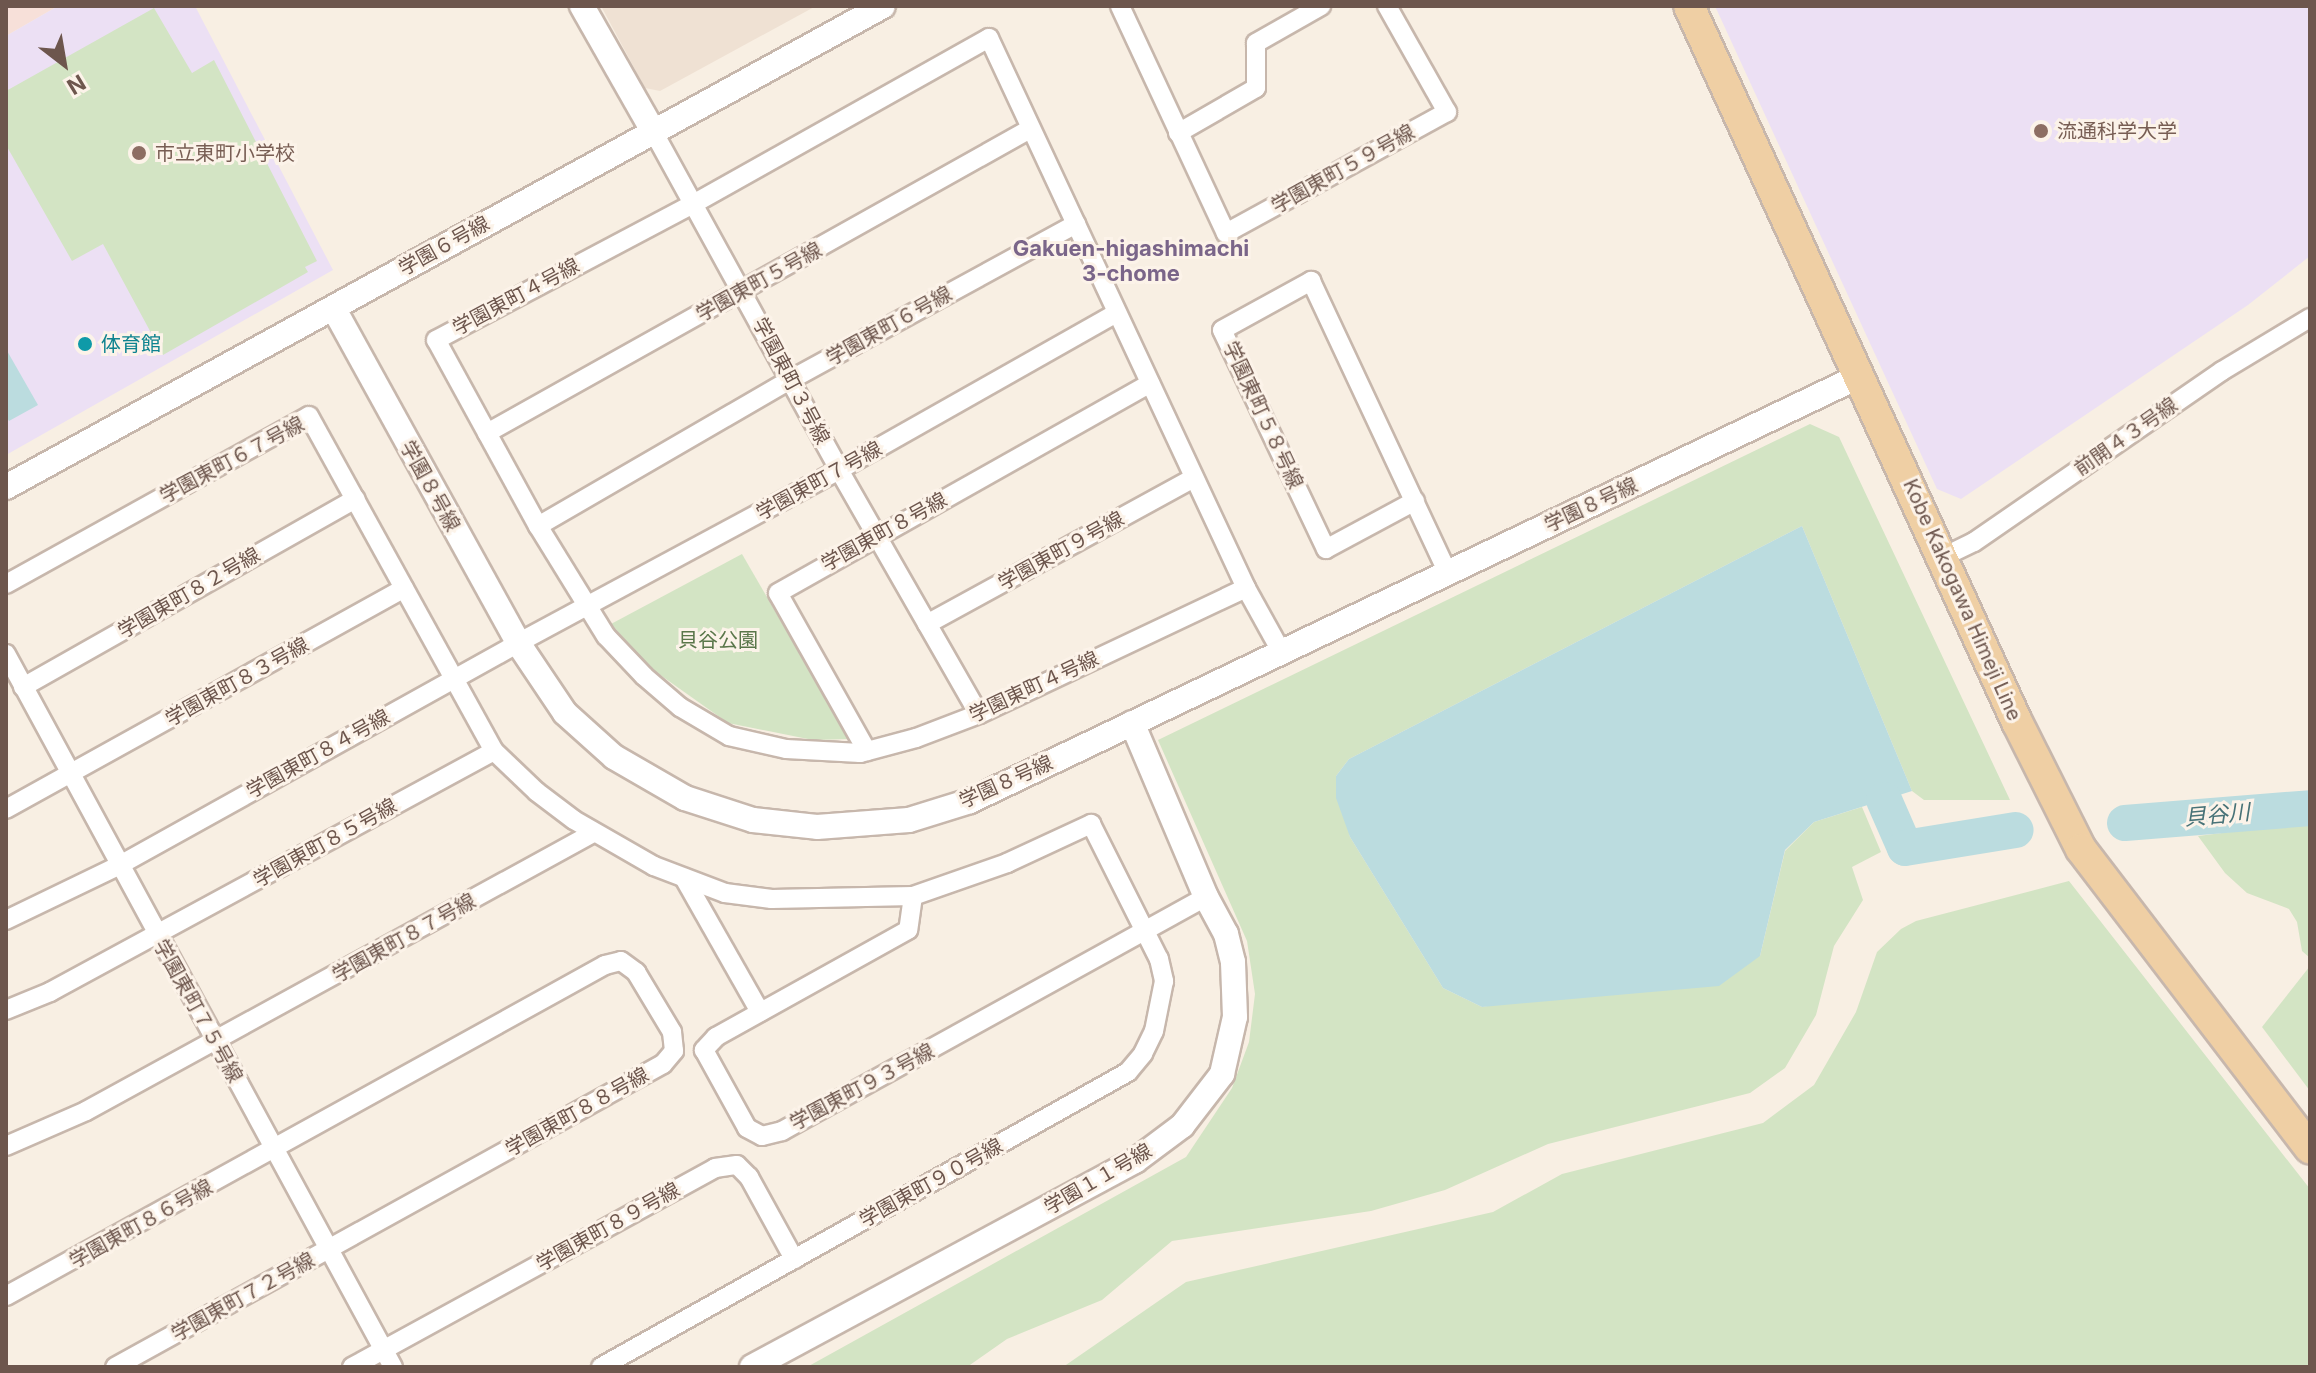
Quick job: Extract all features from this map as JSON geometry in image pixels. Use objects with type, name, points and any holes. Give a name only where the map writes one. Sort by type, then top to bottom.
[{"type":"main road","name":"Kobe Kakogawa Himeji Line","points":[[1689,6],[2017,722],[2081,849],[2310,1149]]},
{"type":"street","points":[[582,6],[653,131]]},
{"type":"street","name":"学園６号線","points":[[6,487],[883,6]]},
{"type":"street","name":"学園東町５９号線","points":[[1120,6],[1226,233],[1447,112],[1387,6]]},
{"type":"street","points":[[1178,133],[1256,88],[1256,43],[1321,6]]},
{"type":"street","name":"学園東町４号線","points":[[1246,588],[979,714],[916,738],[867,751],[786,749],[729,736],[680,707],[644,676],[585,607],[436,340],[695,203],[989,38],[1246,588],[1282,653]]},
{"type":"street","name":"学園東町５号線","points":[[487,433],[1030,129]]},
{"type":"street","name":"学園東町３号線","points":[[653,131],[839,470],[979,714]]},
{"type":"street","name":"学園東町６号線","points":[[538,526],[790,380],[1076,224]]},
{"type":"street","name":"学園東町５８号線","points":[[1415,501],[1326,549],[1222,330],[1311,281],[1415,501],[1448,573]]},
{"type":"street","name":"学園８号線","points":[[334,309],[518,643],[565,713],[614,757],[685,798],[753,820],[817,827],[909,820],[970,801],[1860,376]]},
{"type":"street","name":"学園東町７号線","points":[[518,643],[839,470],[1117,313]]},
{"type":"street","name":"前開４３号線","points":[[1943,557],[1974,542],[2234,363],[2310,318]]},
{"type":"street","name":"学園東町８号線","points":[[867,751],[778,593],[1150,383]]},
{"type":"street","name":"学園東町６７号線","points":[[6,584],[309,416],[494,751],[537,792],[593,833],[684,878],[725,893],[772,899],[913,896]]},
{"type":"street","name":"学園東町９号線","points":[[927,624],[1194,478]]},
{"type":"street","name":"学園東町８２号線","points":[[23,687],[355,499]]},
{"type":"street","name":"学園東町８３号線","points":[[6,809],[404,588]]},
{"type":"street","name":"学園東町８４号線","points":[[6,920],[118,866],[458,685],[518,643]]},
{"type":"street","name":"学園東町７５号線","points":[[6,654],[118,866],[393,1367]]},
{"type":"street","name":"学園１１号線","points":[[752,1367],[1135,1161],[1182,1126],[1222,1074],[1235,1017],[1233,962],[1226,934],[1206,897],[1132,723]]},
{"type":"street","name":"学園東町８５号線","points":[[6,1010],[50,992],[156,936],[494,751]]},
{"type":"street","name":"学園東町９０号線","points":[[601,1367],[1128,1072],[1143,1054],[1161,1008],[1164,981],[1159,959],[1091,824],[984,873],[913,896]]},
{"type":"street","name":"学園東町８７号線","points":[[216,1042],[593,833]]},
{"type":"street","points":[[684,878],[760,1012]]},
{"type":"street","name":"学園東町９３号線","points":[[913,896],[908,930],[716,1037],[704,1050],[747,1128],[762,1136],[782,1131],[1146,933],[1206,897]]},
{"type":"street","name":"学園東町８８号線","points":[[274,1150],[605,965],[621,961],[636,972],[672,1032],[674,1051],[663,1064],[329,1250]]},
{"type":"street","points":[[6,1146],[86,1111],[216,1042]]},
{"type":"street","name":"学園東町８６号線","points":[[6,1296],[274,1150]]},
{"type":"street","name":"学園東町８９号線","points":[[384,1350],[715,1168],[737,1165],[749,1177],[794,1259]]},
{"type":"street","name":"学園東町７２号線","points":[[115,1367],[329,1250]]},
{"type":"street","points":[[352,1367],[384,1350]]},
{"type":"shaded area","points":[[6,6],[58,6],[6,36]]},
{"type":"shaded area","name":"市立東町小学校","points":[[58,6],[195,6],[333,270],[6,455],[6,36]]},
{"type":"shaded area","points":[[601,6],[816,6],[660,91],[645,88]]},
{"type":"shaded area","name":"流通科学大学","points":[[1715,6],[2310,6],[2310,256],[2248,305],[1961,499],[1937,489]]},
{"type":"green space","name":"市立東町小学校","points":[[154,8],[192,73],[214,60],[317,261],[305,267],[308,272],[163,355],[103,244],[72,261],[6,145],[6,91]]},
{"type":"green space","points":[[1810,424],[1839,437],[2010,800],[1924,800],[1912,791],[1802,526],[1349,759],[1336,776],[1350,837],[1443,988],[1482,1007],[1760,956],[1785,851],[1814,822],[1862,807],[1881,852],[1852,867],[1863,900],[1834,946],[1816,1015],[1785,1068],[1750,1093],[1548,1144],[1445,1190],[1371,1211],[1172,1241],[1102,1300],[1007,1339],[967,1367],[807,1367],[1186,1157],[1232,1088],[1249,1042],[1255,994],[1247,941],[1158,740]]},
{"type":"green space","name":"貝谷公園","points":[[742,554],[849,739],[813,740],[728,723],[649,667],[611,624]]},
{"type":"green space","points":[[2310,822],[2310,958],[2302,951],[2297,922],[2289,909],[2247,893],[2225,873],[2198,836]]},
{"type":"green space","points":[[2069,881],[2310,1189],[2310,1367],[1063,1367],[1186,1282],[1493,1212],[1562,1174],[1763,1123],[1814,1085],[1856,1012],[1877,952],[1901,929],[1916,921]]},
{"type":"green space","points":[[2310,966],[2310,1091],[2262,1027]]},
{"type":"water","points":[[6,349],[38,405],[9,421],[6,416]]},
{"type":"water","points":[[1802,526],[1912,791],[1814,822],[1785,850],[1760,956],[1719,986],[1482,1007],[1443,988],[1350,837],[1336,798],[1336,776],[1349,759]]},
{"type":"waterway","name":"貝谷川","points":[[1884,800],[1905,848],[2016,830]]},
{"type":"waterway","name":"貝谷川","points":[[2125,823],[2310,808]]},
{"type":"place","name":"流通科学大学","points":[[2041,131]]},
{"type":"place","name":"市立東町小学校","points":[[139,153]]},
{"type":"place","name":"体育館","points":[[85,344]]},
{"type":"district","name":"Gakuen-higashimachi 3-chome","points":[[1131,260]]}]
